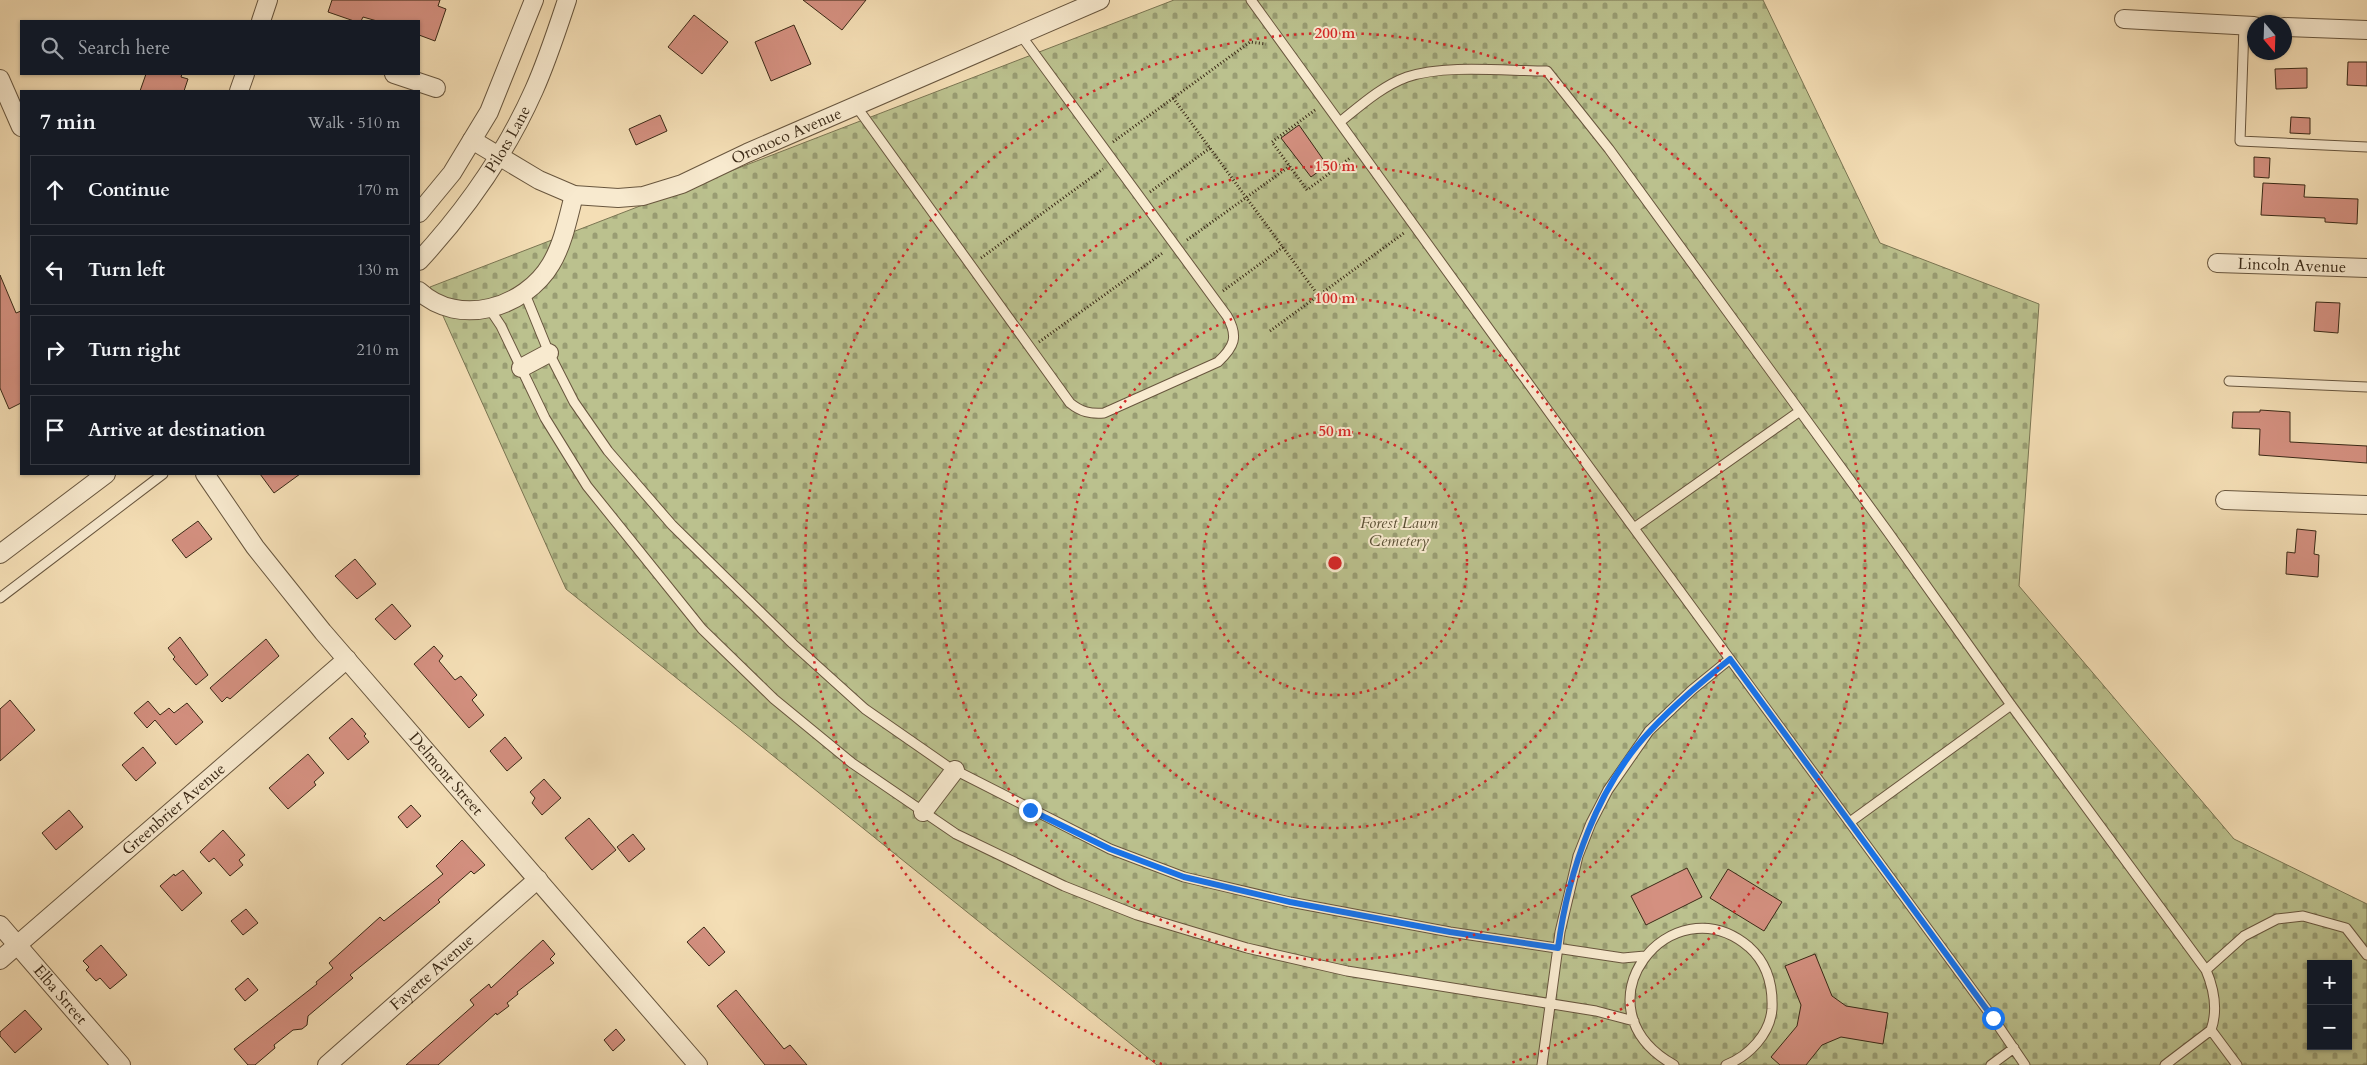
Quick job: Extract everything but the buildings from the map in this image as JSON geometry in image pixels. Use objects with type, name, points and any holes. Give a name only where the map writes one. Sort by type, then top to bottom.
[{"type":"street","points":[[262,20],[268,0]]},
{"type":"street","name":"Pilots Lane","points":[[420,212],[452,173],[489,112],[504,79],[534,0]]},
{"type":"street","name":"Pilots Lane","points":[[420,260],[468,203],[499,156],[533,92],[567,0]]},
{"type":"street","name":"Oronoco Avenue","points":[[472,140],[539,180],[574,195],[618,198],[663,191],[1100,0]]},
{"type":"street","points":[[2124,20],[2247,26]]},
{"type":"street","points":[[2292,27],[2367,30]]},
{"type":"street","points":[[239,90],[245,75]]},
{"type":"street","points":[[397,75],[436,88]]},
{"type":"street","points":[[0,79],[20,124]]},
{"type":"street","points":[[420,292],[431,300],[453,308],[467,310],[490,308],[525,294],[545,274],[558,251],[574,195]]},
{"type":"street","name":"Lincoln Avenue","points":[[2217,262],[2367,268]]},
{"type":"street","points":[[521,368],[549,354]]},
{"type":"street","points":[[0,554],[105,475]]},
{"type":"street","name":"Delmont Street","points":[[206,475],[255,547],[347,659],[698,1065]]},
{"type":"street","points":[[2225,500],[2367,506]]},
{"type":"street","name":"Greenbrier Avenue","points":[[0,960],[347,659]]},
{"type":"street","points":[[923,812],[956,770]]},
{"type":"street","name":"Fayette Avenue","points":[[327,1065],[538,879]]},
{"type":"street","name":"Elba Street","points":[[0,925],[121,1065]]},
{"type":"lane","points":[[1250,0],[2025,1065]]},
{"type":"lane","points":[[856,106],[1070,403],[1079,410],[1090,414],[1104,413],[1218,362],[1227,353],[1234,340],[1234,327],[1020,34]]},
{"type":"lane","points":[[2247,60],[2240,141],[2367,147]]},
{"type":"lane","points":[[1340,122],[1378,93],[1406,78],[1432,72],[1548,71],[1609,149],[2011,705],[2206,970],[2213,986],[2214,996],[2214,1021],[2211,1030],[2165,1065]]},
{"type":"lane","points":[[525,294],[549,354],[574,402],[608,451],[672,525],[793,644],[865,709],[956,770],[1110,849],[1184,877],[1290,902],[1450,932],[1623,958],[1645,956]]},
{"type":"lane","points":[[490,308],[545,418],[587,486],[702,629],[774,699],[852,763],[956,834],[1064,886],[1137,915],[1246,948],[1346,971],[1550,1003],[1596,1011],[1634,1021]]},
{"type":"lane","points":[[2229,380],[2367,387]]},
{"type":"lane","points":[[1634,528],[1800,411]]},
{"type":"lane","points":[[0,598],[162,475]]},
{"type":"lane","points":[[1542,1065],[1558,948],[1578,856],[1591,823],[1608,790],[1649,731],[1692,690],[1730,659]]},
{"type":"lane","points":[[1850,822],[2011,705]]},
{"type":"lane","points":[[2206,970],[2244,936],[2277,919],[2303,916],[2346,928],[2367,956]]},
{"type":"lane","points":[[1674,1065],[1657,1055],[1643,1040],[1634,1021],[1630,1004],[1631,987],[1636,971],[1645,956],[1660,942],[1678,932],[1699,928],[1727,934],[1739,939],[1755,953],[1766,970],[1770,984],[1772,1011],[1765,1031],[1753,1048],[1736,1061],[1726,1065]]},
{"type":"lane","points":[[2211,1030],[2237,1065]]},
{"type":"lane","points":[[1991,1065],[2014,1048]]},
{"type":"path","points":[[1104,148],[1250,42],[1284,46]]},
{"type":"path","points":[[1174,98],[1318,296]]},
{"type":"path","points":[[1326,102],[1272,142],[1307,190],[1360,150]]},
{"type":"path","points":[[1140,198],[1210,148]]},
{"type":"path","points":[[971,266],[1114,161]]},
{"type":"path","points":[[1030,348],[1290,166]]},
{"type":"path","points":[[1270,331],[1414,225]]},
{"type":"path","points":[[1214,298],[1283,247]]},
{"type":"green space","name":"Forest Lawn Cemetery","points":[[1174,0],[1763,0],[1880,243],[2039,304],[2019,586],[2234,839],[2367,904],[2367,1065],[1157,1065],[566,589],[430,287]]},
{"type":"route","points":[[1030,810],[1110,849],[1184,877],[1290,902],[1450,932],[1558,948],[1578,856],[1591,823],[1608,790],[1627,760],[1649,731],[1692,690],[1730,659],[1993,1018]]}]
